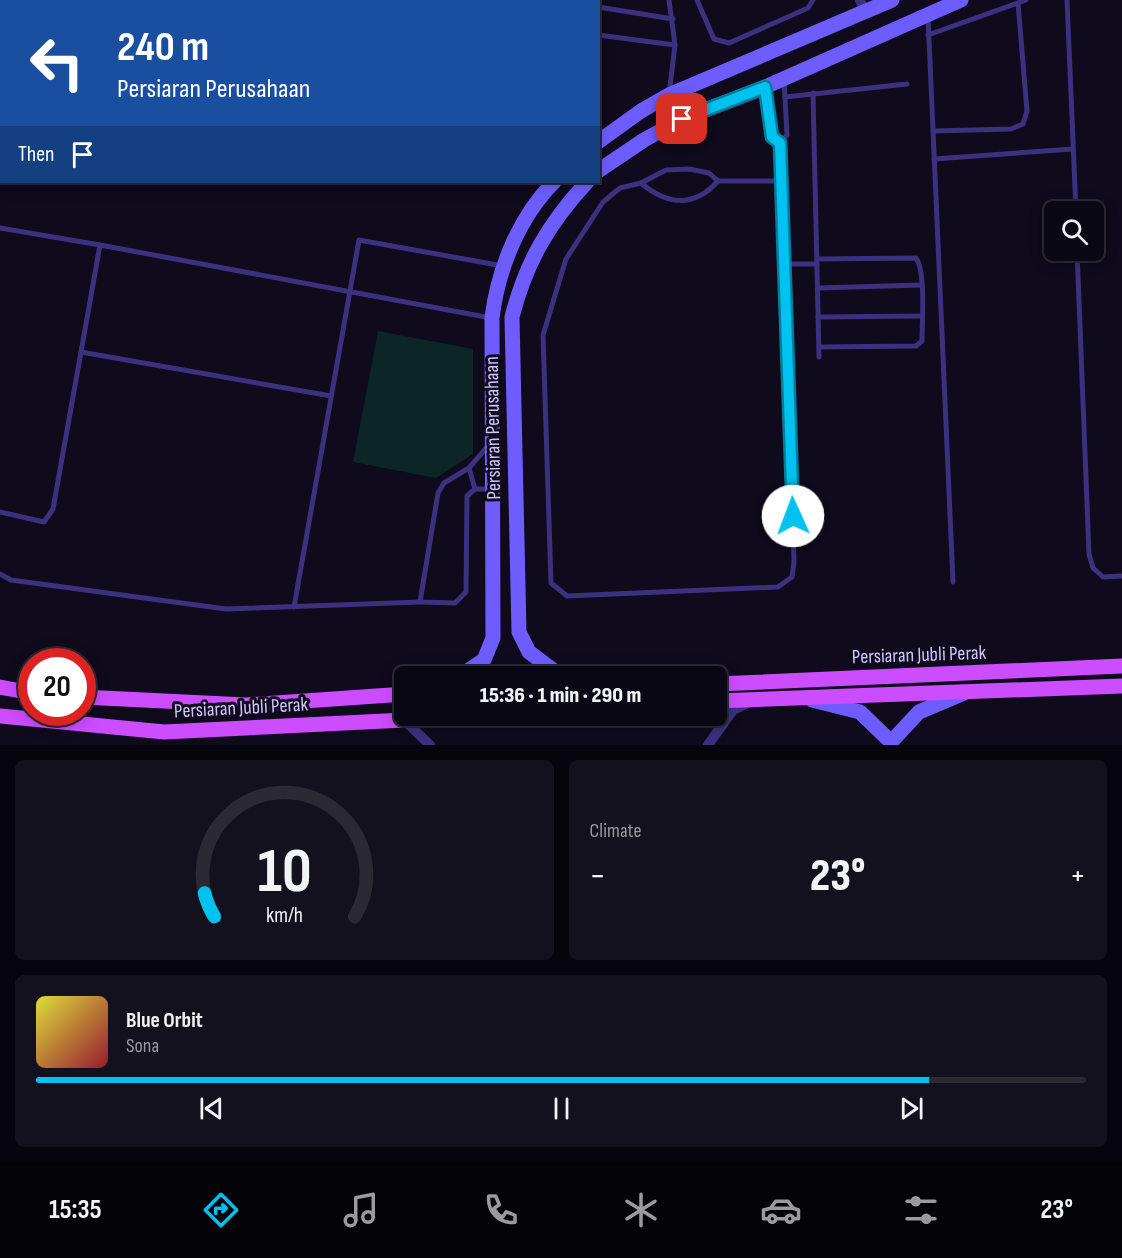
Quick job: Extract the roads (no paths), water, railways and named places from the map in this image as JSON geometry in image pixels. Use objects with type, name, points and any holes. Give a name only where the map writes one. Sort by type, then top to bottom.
[{"type":"main road","points":[[600,141],[641,111],[669,95],[862,6],[892,0]]},
{"type":"main road","points":[[600,170],[644,140],[682,119],[784,79],[961,0]]},
{"type":"main road","name":"Persiaran Perusahaan","points":[[475,666],[484,660],[493,638],[492,318],[496,289],[514,240],[544,192],[553,183]]},
{"type":"main road","name":"Persiaran Perusahaan","points":[[548,666],[529,652],[519,632],[512,317],[517,296],[538,244],[560,211],[586,183]]},
{"type":"main road","name":"Persiaran Jubli Perak","points":[[727,684],[1122,666]]},
{"type":"main road","name":"Persiaran Jubli Perak","points":[[727,700],[1122,686]]},
{"type":"main road","points":[[0,687],[18,690]]},
{"type":"main road","points":[[796,697],[860,712],[891,744],[919,712],[964,693]]},
{"type":"main road","name":"Persiaran Jubli Perak","points":[[96,698],[246,705],[394,695]]},
{"type":"main road","name":"Persiaran Jubli Perak","points":[[0,716],[164,732],[394,722]]},
{"type":"street","points":[[708,745],[733,710],[757,698]]},
{"type":"street","points":[[410,726],[430,745]]},
{"type":"lane","points":[[669,0],[675,45],[669,95],[682,119]]},
{"type":"lane","points":[[697,0],[714,39],[729,43],[808,8],[813,0]]},
{"type":"lane","points":[[928,35],[1026,0]]},
{"type":"lane","points":[[1067,0],[1075,201]]},
{"type":"lane","points":[[933,131],[1011,129],[1023,124],[1027,111],[1018,3]]},
{"type":"lane","points":[[600,7],[673,19]]},
{"type":"lane","points":[[927,16],[953,582]]},
{"type":"lane","points":[[600,34],[675,45]]},
{"type":"lane","points":[[718,181],[709,173],[689,169],[666,170],[641,183],[620,188],[603,202],[566,259],[543,334],[551,583],[559,592],[567,596],[778,587],[792,577],[794,562],[780,143],[787,135],[784,79]]},
{"type":"lane","points":[[785,97],[907,84]]},
{"type":"lane","points":[[765,87],[772,137],[780,143]]},
{"type":"lane","points":[[813,93],[819,357]]},
{"type":"lane","points":[[934,159],[1073,149]]},
{"type":"lane","points":[[641,183],[655,195],[671,201],[697,198],[718,181],[781,181]]},
{"type":"lane","points":[[0,228],[492,318]]},
{"type":"lane","points":[[294,607],[359,240],[504,266]]},
{"type":"lane","points":[[0,512],[44,522],[53,509],[100,245]]},
{"type":"lane","points":[[784,264],[916,258],[919,262],[922,341],[916,346],[819,347]]},
{"type":"lane","points":[[1077,261],[1089,554],[1094,568],[1103,577],[1122,576]]},
{"type":"lane","points":[[818,288],[921,285]]},
{"type":"lane","points":[[818,317],[922,316]]},
{"type":"lane","points":[[81,352],[331,396]]},
{"type":"lane","points":[[420,602],[438,493],[444,483],[469,468],[493,441]]},
{"type":"lane","points":[[469,468],[475,489]]},
{"type":"lane","points":[[0,574],[11,580],[226,609],[420,602],[455,603],[466,592],[467,496],[475,489],[493,489]]}]
